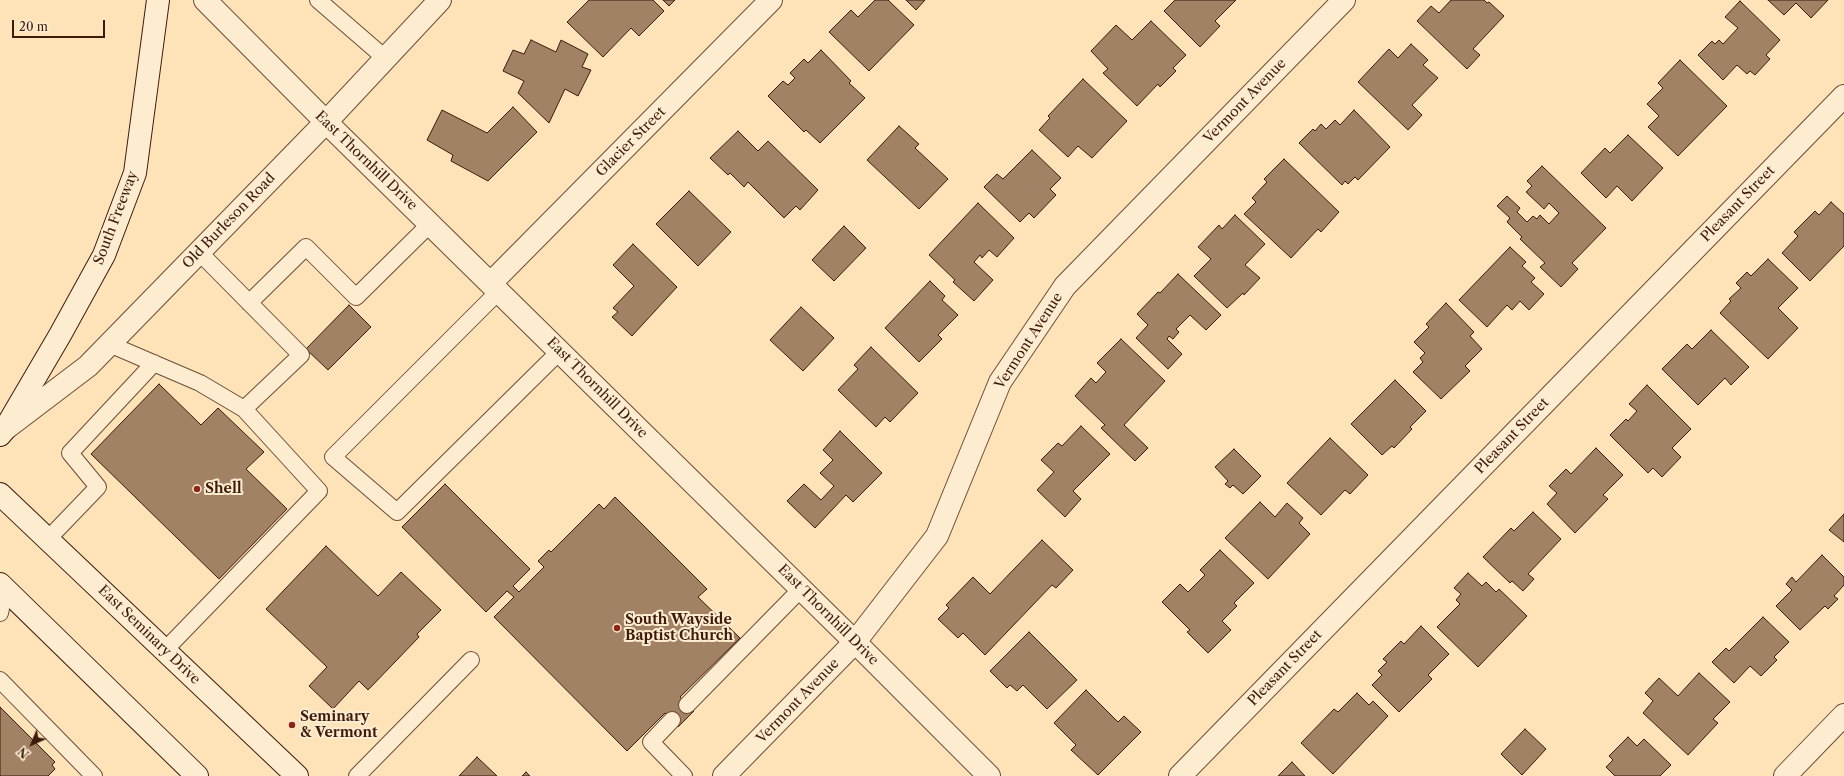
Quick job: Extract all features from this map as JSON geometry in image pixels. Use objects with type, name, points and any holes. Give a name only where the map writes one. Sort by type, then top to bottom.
[{"type":"street","name":"South Freeway","points":[[3,432],[60,335],[104,255],[135,173],[158,0]]},
{"type":"street","name":"East Thornhill Drive","points":[[205,0],[326,122],[801,588],[989,776]]},
{"type":"street","name":"Old Burleson Road","points":[[3,432],[88,366],[326,122],[440,0]]},
{"type":"street","name":"Glacier Street","points":[[495,287],[771,0]]},
{"type":"street","name":"Vermont Avenue","points":[[724,776],[855,642],[937,536],[1000,382],[1065,286],[1344,0]]},
{"type":"street","name":"Pleasant Street","points":[[1180,776],[1844,96]]},
{"type":"street","name":"East Seminary Drive","points":[[0,494],[297,776]]},
{"type":"street","points":[[3,587],[191,774]]},
{"type":"street","points":[[1785,776],[1844,715]]},
{"type":"lane","points":[[318,0],[385,58]]},
{"type":"lane","points":[[249,303],[306,247],[356,297],[430,224]]},
{"type":"lane","points":[[199,252],[301,355],[244,409]]},
{"type":"lane","points":[[495,287],[332,456],[397,512],[560,351]]},
{"type":"lane","points":[[109,344],[200,383],[244,409],[319,491],[165,650]]},
{"type":"lane","points":[[48,539],[98,487],[70,453],[154,363]]},
{"type":"lane","points":[[0,613],[3,587]]},
{"type":"lane","points":[[687,705],[801,588]]},
{"type":"lane","points":[[358,776],[471,660]]},
{"type":"lane","points":[[0,680],[88,774]]},
{"type":"lane","points":[[672,720],[651,742],[684,776]]},
{"type":"building","points":[[589,0],[653,0],[664,11],[639,36],[631,28],[603,57],[567,22]]},
{"type":"building","points":[[663,0],[675,0],[669,6]]},
{"type":"building","points":[[875,0],[888,0],[914,25],[869,71],[829,32],[851,10],[858,17]]},
{"type":"building","points":[[906,0],[925,0],[916,10]]},
{"type":"building","points":[[1175,0],[1236,0],[1215,21],[1220,26],[1200,47],[1164,11]]},
{"type":"building","points":[[1451,0],[1484,0],[1487,3],[1489,2],[1504,16],[1473,49],[1480,55],[1467,69],[1417,21],[1431,6],[1439,13]]},
{"type":"building","points":[[1768,0],[1828,0],[1811,18],[1796,3],[1784,15]]},
{"type":"building","points":[[1740,1],[1780,40],[1766,55],[1770,59],[1755,75],[1750,71],[1747,74],[1737,65],[1723,80],[1698,55],[1712,41],[1715,44],[1719,40],[1723,44],[1738,28],[1725,17]]},
{"type":"building","points":[[1151,21],[1186,55],[1173,68],[1176,71],[1160,87],[1158,84],[1137,106],[1103,73],[1108,69],[1091,51],[1116,25],[1132,40]]},
{"type":"building","points":[[531,40],[556,52],[561,40],[588,54],[582,67],[591,70],[578,96],[565,89],[549,123],[518,93],[524,81],[503,71],[513,50],[524,54]]},
{"type":"building","points":[[1411,44],[1428,60],[1423,65],[1438,78],[1412,105],[1422,115],[1408,130],[1358,82],[1389,49],[1398,58]]},
{"type":"building","points":[[821,50],[851,81],[849,83],[865,98],[820,143],[806,130],[804,132],[768,96],[783,81],[788,85],[795,78],[790,73],[804,59],[808,63]]},
{"type":"building","points":[[1680,60],[1727,106],[1678,156],[1648,127],[1659,116],[1647,104],[1663,88],[1658,83]]},
{"type":"building","points":[[1083,79],[1127,121],[1092,158],[1078,146],[1068,157],[1039,130],[1050,118],[1048,116]]},
{"type":"building","points":[[513,107],[537,132],[488,181],[451,161],[453,155],[427,140],[442,110],[487,133]]},
{"type":"building","points":[[1354,110],[1390,147],[1358,180],[1355,177],[1348,184],[1345,181],[1342,185],[1299,143],[1313,129],[1315,131],[1321,124],[1326,129],[1335,120],[1340,125]]},
{"type":"building","points":[[899,126],[919,144],[915,148],[948,179],[919,209],[867,160]]},
{"type":"building","points":[[738,131],[758,151],[768,141],[818,190],[800,210],[796,206],[784,218],[748,182],[744,187],[730,173],[728,175],[710,158]]},
{"type":"building","points":[[1628,135],[1663,168],[1632,201],[1617,186],[1606,198],[1581,173],[1605,148],[1610,153]]},
{"type":"building","points":[[1032,150],[1061,178],[1050,189],[1056,195],[1034,218],[1029,213],[1020,222],[984,187],[997,174],[1003,179]]},
{"type":"building","points":[[1284,159],[1339,212],[1321,232],[1318,229],[1291,258],[1244,214],[1256,202],[1252,198],[1267,182],[1264,179]]},
{"type":"building","points":[[1542,166],[1606,228],[1572,263],[1578,269],[1561,287],[1540,267],[1545,263],[1520,239],[1522,237],[1507,222],[1510,218],[1497,206],[1507,196],[1520,208],[1517,212],[1527,222],[1533,216],[1537,219],[1540,215],[1549,224],[1559,213],[1549,203],[1544,209],[1526,192],[1532,186],[1527,181]]},
{"type":"building","points":[[689,191],[731,232],[698,266],[656,224]]},
{"type":"building","points":[[1831,202],[1844,214],[1844,246],[1810,281],[1782,253],[1798,236],[1794,232],[1815,211],[1819,215]]},
{"type":"building","points":[[978,203],[1014,238],[997,257],[989,250],[982,258],[980,255],[974,262],[993,280],[974,301],[953,282],[955,280],[929,255]]},
{"type":"building","points":[[1235,215],[1265,244],[1245,265],[1260,278],[1244,295],[1243,293],[1227,308],[1194,276],[1211,259],[1198,247],[1219,225],[1222,229]]},
{"type":"building","points":[[844,226],[866,248],[834,281],[812,260]]},
{"type":"building","points":[[633,244],[677,287],[632,336],[612,317],[618,312],[613,308],[634,286],[613,265]]},
{"type":"building","points":[[1510,247],[1526,262],[1522,266],[1535,278],[1531,282],[1544,294],[1529,310],[1520,301],[1512,310],[1507,305],[1487,327],[1459,300]]},
{"type":"building","points":[[1768,259],[1798,288],[1778,308],[1798,328],[1768,359],[1720,313],[1731,301],[1729,299],[1741,288],[1736,283],[1747,272],[1751,276]]},
{"type":"building","points":[[1178,274],[1221,315],[1206,330],[1190,315],[1176,329],[1179,332],[1173,339],[1169,336],[1167,339],[1182,354],[1168,369],[1136,338],[1148,325],[1137,314]]},
{"type":"building","points":[[930,281],[945,296],[942,300],[958,315],[938,335],[942,339],[919,362],[885,328]]},
{"type":"building","points":[[1446,303],[1474,332],[1470,336],[1482,349],[1465,366],[1470,371],[1441,399],[1413,372],[1423,362],[1420,358],[1425,353],[1414,342],[1429,327],[1426,324]]},
{"type":"building","points":[[349,305],[371,327],[328,370],[306,349]]},
{"type":"building","points":[[801,307],[834,338],[803,371],[770,340]]},
{"type":"building","points":[[1711,330],[1749,367],[1731,385],[1725,378],[1698,405],[1662,369],[1687,344],[1692,349]]},
{"type":"building","points":[[1121,339],[1165,381],[1124,425],[1148,448],[1135,461],[1101,428],[1105,425],[1075,396],[1091,378],[1096,383],[1106,372],[1097,363]]},
{"type":"building","points":[[871,347],[918,393],[890,422],[885,417],[876,427],[838,390],[858,369],[854,365]]},
{"type":"building","points":[[1395,380],[1426,411],[1410,427],[1412,429],[1394,448],[1392,446],[1382,455],[1351,424]]},
{"type":"building","name":"Shell","points":[[159,384],[201,425],[218,408],[264,452],[246,469],[287,509],[219,579],[91,454]]},
{"type":"building","points":[[1647,385],[1691,429],[1672,448],[1681,457],[1662,477],[1653,468],[1648,473],[1610,435],[1626,419],[1628,421],[1637,411],[1629,404]]},
{"type":"building","points":[[1081,426],[1110,454],[1073,491],[1081,499],[1065,517],[1037,490],[1054,472],[1041,460],[1058,443],[1062,446]]},
{"type":"building","points":[[840,431],[882,473],[853,502],[846,495],[815,528],[787,501],[804,484],[821,500],[834,486],[820,473],[833,460],[823,450]]},
{"type":"building","points":[[1330,438],[1368,475],[1350,494],[1345,490],[1321,515],[1287,483]]},
{"type":"building","points":[[1596,448],[1623,475],[1603,495],[1608,499],[1575,533],[1547,504],[1557,493],[1549,486],[1566,469],[1571,474]]},
{"type":"building","points":[[1234,449],[1261,476],[1243,494],[1233,485],[1230,488],[1225,484],[1228,481],[1215,467]]},
{"type":"building","name":"South Wayside Baptist Church","points":[[445,484],[530,569],[513,586],[519,592],[544,567],[538,561],[549,550],[551,552],[599,504],[604,509],[615,497],[707,589],[698,597],[740,638],[680,697],[694,711],[678,727],[665,713],[627,751],[494,617],[514,597],[507,591],[486,612],[402,527]]},
{"type":"building","points":[[1260,502],[1275,517],[1287,503],[1303,518],[1299,523],[1310,534],[1268,579],[1225,538]]},
{"type":"building","points":[[1533,512],[1561,539],[1528,574],[1534,579],[1523,591],[1512,581],[1510,583],[1483,557],[1511,528],[1514,531]]},
{"type":"building","points":[[1844,514],[1844,542],[1829,530]]},
{"type":"building","points":[[1042,540],[1073,570],[1056,588],[1052,585],[985,655],[963,633],[958,638],[938,619],[949,608],[946,605],[973,577],[990,594]]},
{"type":"building","points":[[326,546],[378,596],[401,572],[441,610],[417,634],[419,637],[368,690],[359,681],[333,709],[309,686],[327,667],[266,609]]},
{"type":"building","points":[[1220,550],[1254,583],[1234,603],[1237,606],[1222,621],[1231,630],[1208,653],[1187,632],[1190,630],[1162,602],[1180,584],[1188,592],[1205,575],[1200,570]]},
{"type":"building","points":[[1822,555],[1844,577],[1844,585],[1834,596],[1838,599],[1828,609],[1825,606],[1800,630],[1776,606],[1792,590],[1786,584],[1792,577],[1796,582]]},
{"type":"building","points":[[1468,573],[1482,586],[1486,582],[1496,592],[1499,589],[1527,616],[1478,667],[1437,627],[1460,604],[1456,600],[1461,594],[1454,588]]},
{"type":"building","points":[[1763,617],[1789,642],[1774,657],[1777,660],[1761,676],[1750,666],[1734,683],[1712,662],[1726,648],[1729,651]]},
{"type":"building","points":[[1421,626],[1449,654],[1428,675],[1432,679],[1399,712],[1372,685],[1382,675],[1378,671],[1387,662],[1383,659],[1401,641],[1404,644]]},
{"type":"building","points":[[1029,632],[1077,680],[1047,709],[1023,685],[1017,691],[1010,685],[1007,688],[990,671]]},
{"type":"building","points":[[1699,673],[1730,702],[1713,719],[1718,723],[1688,755],[1643,713],[1653,701],[1645,693],[1659,678],[1678,696]]},
{"type":"building","points":[[1086,690],[1118,722],[1124,716],[1141,732],[1098,775],[1071,750],[1076,745],[1054,723]]},
{"type":"building","points":[[1357,693],[1369,705],[1373,701],[1388,716],[1333,774],[1301,743],[1334,709],[1338,712]]},
{"type":"building","points":[[0,707],[55,762],[52,765],[55,769],[48,776],[0,776]]},
{"type":"building","points":[[1525,729],[1546,749],[1522,775],[1501,754]]},
{"type":"building","points":[[1628,737],[1637,746],[1644,739],[1671,765],[1660,776],[1615,776],[1606,767],[1613,760],[1609,756]]},
{"type":"building","points":[[477,757],[497,776],[459,776]]},
{"type":"building","points":[[1292,762],[1305,776],[1278,776]]},
{"type":"building","points":[[526,772],[530,776],[522,776]]},
{"type":"place","name":"Shell","points":[[197,489]]},
{"type":"place","name":"South Wayside Baptist Church","points":[[617,628]]},
{"type":"place","name":"Seminary & Vermont","points":[[292,725]]}]
